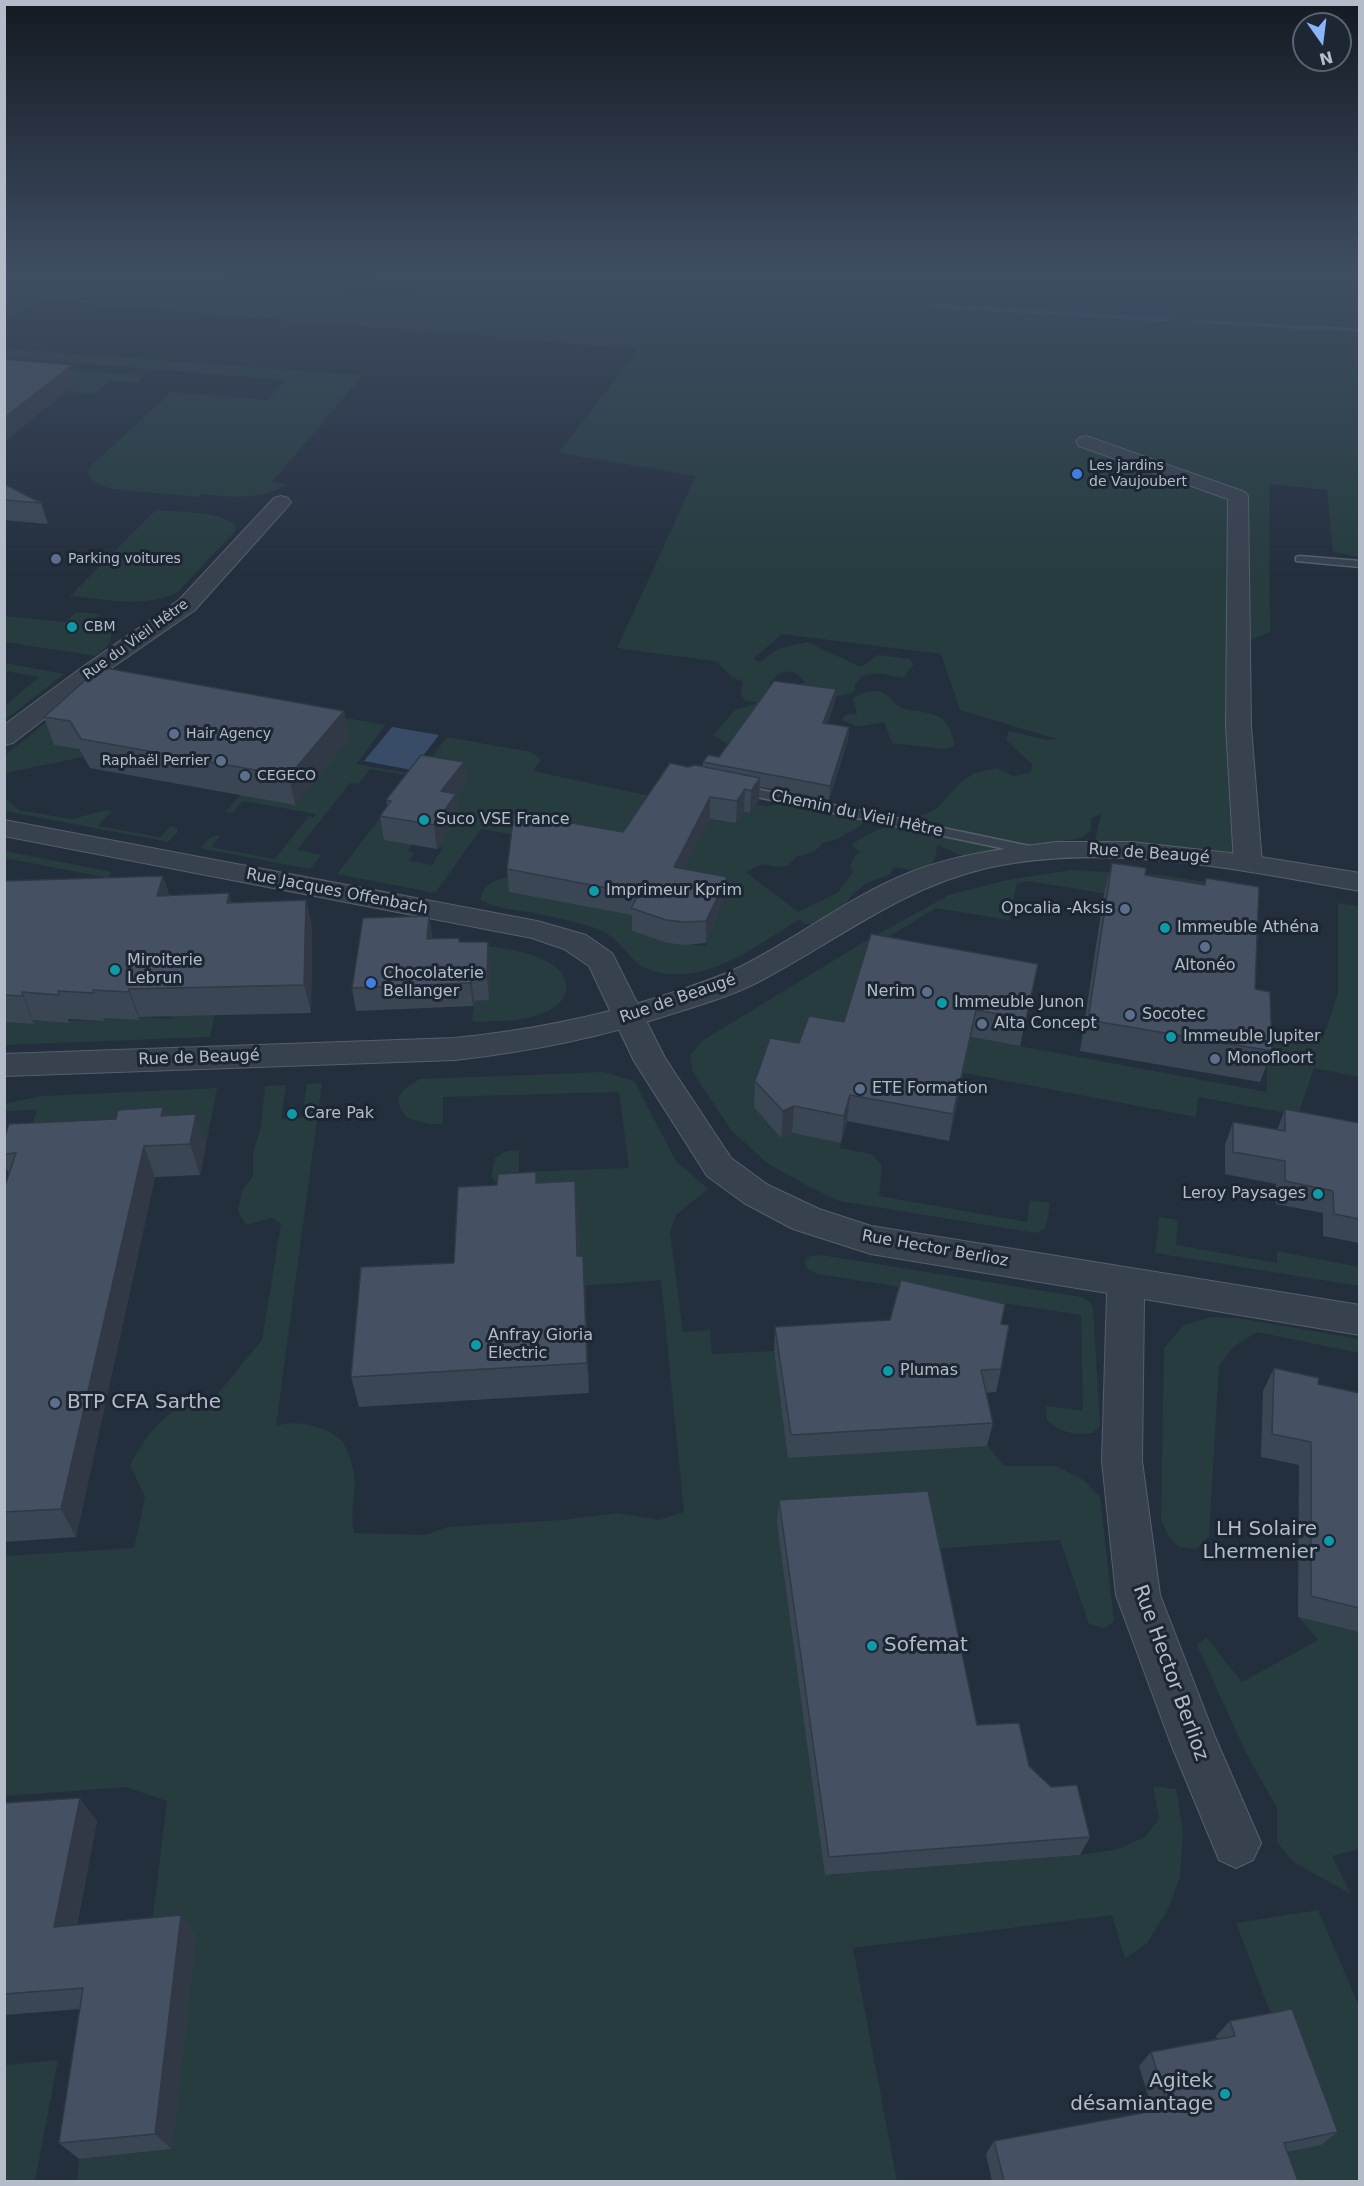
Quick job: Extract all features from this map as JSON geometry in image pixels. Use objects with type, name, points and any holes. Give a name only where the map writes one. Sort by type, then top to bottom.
[{"type":"street","points":[[1086,442],[1238,496],[1238,679],[1242,803],[1248,863]]},
{"type":"street","name":"Rue du Vieil Hêtre","points":[[4,738],[92,671],[188,605],[280,502]]},
{"type":"street","name":"Rue Jacques Offenbach","points":[[4,828],[537,930],[575,942],[601,960],[629,1017]]},
{"type":"street","name":"Rue de Beaugé","points":[[4,1065],[455,1049],[520,1042],[629,1017],[727,984],[750,974],[862,908],[921,878],[985,860],[1040,852],[1081,849],[1131,850],[1248,863],[1359,882]]},
{"type":"street","name":"Rue Hector Berlioz","points":[[629,1017],[650,1061],[719,1167],[756,1194],[806,1220],[871,1240],[1359,1320]]},
{"type":"street","name":"Rue Hector Berlioz","points":[[1126,1282],[1122,1461],[1138,1595],[1194,1744],[1236,1843]]},
{"type":"lane","points":[[1300,559],[1359,564]]},
{"type":"lane","name":"Chemin du Vieil Hêtre","points":[[720,785],[1040,852]]},
{"type":"green space","points":[[36,373],[108,373],[140,377],[139,383],[109,381],[95,394],[67,392],[77,383]]},
{"type":"green space","points":[[199,373],[363,375],[272,482],[286,484],[277,489],[246,497],[202,494],[199,497],[111,489],[93,482],[88,473],[90,467],[171,392],[268,400],[284,380]]},
{"type":"green space","points":[[620,373],[1359,373],[1359,557],[1333,552],[1327,490],[1269,484],[1270,632],[1237,645],[1248,863],[1093,849],[1101,814],[1091,818],[1091,830],[1081,838],[966,857],[937,845],[936,855],[929,867],[909,870],[893,867],[890,874],[860,888],[833,917],[825,922],[803,923],[800,919],[745,953],[704,971],[683,974],[662,973],[640,965],[614,939],[598,929],[500,907],[481,900],[487,886],[512,875],[516,835],[481,829],[435,893],[337,874],[387,809],[412,844],[408,851],[414,853],[409,861],[432,865],[443,848],[422,844],[466,785],[370,769],[358,784],[350,783],[297,850],[321,855],[310,869],[200,848],[211,837],[220,836],[211,847],[275,859],[309,816],[313,818],[316,814],[243,801],[232,813],[225,812],[240,795],[349,739],[54,745],[78,749],[83,757],[5,773],[5,755],[107,674],[385,725],[357,764],[418,775],[447,737],[531,752],[540,761],[533,771],[655,797],[702,817],[722,822],[724,820],[736,823],[744,812],[750,813],[756,804],[768,806],[786,802],[854,816],[862,820],[862,825],[838,839],[823,843],[814,852],[796,857],[788,866],[776,867],[763,864],[746,872],[798,912],[839,892],[853,871],[850,866],[855,855],[861,853],[851,845],[862,838],[886,827],[899,827],[905,818],[929,813],[937,808],[960,783],[976,773],[997,768],[1013,776],[1029,773],[1032,764],[1006,740],[1009,731],[1046,740],[1057,739],[960,710],[941,654],[782,634],[753,659],[760,662],[778,649],[807,642],[861,667],[878,655],[909,659],[914,664],[903,678],[879,673],[861,676],[855,685],[855,691],[835,697],[810,692],[803,688],[804,682],[796,674],[782,673],[770,683],[773,691],[730,746],[713,735],[735,710],[757,702],[745,701],[740,692],[743,682],[732,677],[718,664],[720,662],[617,648],[696,476],[559,453]],"holes":[[[726,900],[705,946],[667,943],[632,931],[640,917]]]},
{"type":"green space","points":[[156,510],[211,515],[222,518],[236,527],[235,531],[178,592],[139,602],[70,596]]},
{"type":"green space","points":[[76,612],[100,614],[96,619],[111,629],[110,641],[96,656],[5,642],[5,616],[66,622]]},
{"type":"green space","points":[[5,663],[64,674],[5,720],[5,706],[39,677],[5,671]]},
{"type":"green space","points":[[878,691],[886,694],[902,708],[940,717],[948,725],[955,746],[944,749],[892,743],[884,722],[858,727],[842,720],[845,715],[857,714],[853,698],[866,692]]},
{"type":"green space","points":[[5,798],[19,810],[72,819],[106,810],[112,811],[98,826],[160,837],[171,826],[177,828],[177,833],[168,842],[5,811]]},
{"type":"green space","points":[[4,851],[112,872],[108,878],[5,858]]},
{"type":"green space","points":[[1071,870],[1162,875],[1250,889],[1137,899],[1028,881],[1017,883],[1009,920],[936,908],[888,937],[852,1015],[1267,1092],[1267,1030],[1323,1038],[1338,993],[1338,903],[1359,906],[1359,1077],[1314,1068],[1298,1115],[1198,1097],[1196,1117],[807,1043],[792,1133],[841,1143],[840,1148],[871,1154],[882,1165],[879,1196],[1027,1222],[1030,1200],[1050,1203],[1046,1228],[1036,1233],[839,1201],[767,1163],[731,1130],[692,1071],[690,1055],[702,1041],[864,942],[949,895],[1007,880]]},
{"type":"green space","points":[[476,945],[514,950],[543,959],[555,966],[563,974],[566,985],[563,998],[553,1008],[535,1016],[514,1020],[472,1022],[474,1001],[489,999],[491,965]]},
{"type":"green space","points":[[215,1014],[210,1037],[5,1045],[4,1022],[34,1024],[33,1020],[103,1021],[103,1018],[139,1020],[139,1017],[172,1019],[171,1016]]},
{"type":"green space","points":[[604,1072],[634,1081],[676,1161],[708,1189],[676,1215],[670,1232],[683,1332],[710,1330],[712,1354],[774,1351],[789,1458],[987,1445],[1004,1466],[1056,1466],[1085,1481],[1100,1497],[1114,1621],[1105,1628],[1089,1624],[1060,1540],[931,1549],[826,1875],[1080,1855],[1118,1849],[1145,1837],[1159,1819],[1153,1786],[1176,1789],[1183,1832],[1180,1877],[1168,1909],[1147,1943],[1125,1959],[1112,1915],[853,1948],[897,2181],[77,2181],[79,2159],[172,2149],[150,1940],[167,1801],[126,1787],[5,1796],[5,1556],[134,1548],[145,1497],[130,1465],[140,1448],[158,1424],[174,1411],[188,1404],[210,1403],[262,1340],[281,1224],[272,1218],[246,1225],[238,1211],[242,1191],[253,1176],[253,1153],[261,1127],[265,1086],[286,1085],[281,1119],[302,1118],[307,1084],[322,1083],[276,1426],[292,1423],[310,1425],[328,1431],[342,1441],[354,1472],[352,1517],[354,1533],[426,1535],[447,1527],[562,1520],[617,1513],[659,1520],[684,1512],[661,1280],[579,1286],[504,1190],[491,1177],[495,1158],[507,1151],[519,1150],[519,1172],[629,1168],[619,1092],[443,1097],[443,1124],[429,1124],[407,1118],[399,1105],[403,1091],[420,1079]]},
{"type":"green space","points":[[217,1088],[206,1145],[23,1155],[37,1110],[5,1111],[5,1104],[41,1096]]},
{"type":"green space","points":[[1159,1217],[1178,1220],[1176,1245],[1277,1263],[1277,1251],[1359,1267],[1359,1286],[1155,1253]]},
{"type":"green space","points":[[821,1255],[1081,1297],[1090,1302],[1093,1308],[1100,1425],[1093,1433],[1074,1434],[1063,1431],[1047,1420],[1046,1406],[1083,1411],[1081,1315],[817,1274],[808,1269],[804,1262],[810,1256]]},
{"type":"green space","points":[[1211,1317],[1237,1318],[1359,1339],[1359,1353],[1257,1332],[1234,1346],[1219,1366],[1209,1536],[1196,1549],[1179,1547],[1169,1537],[1161,1520],[1164,1348],[1184,1325]]},
{"type":"green space","points":[[1298,1617],[1359,1632],[1359,1849],[1332,1856],[1351,1894],[1293,1862],[1277,1842],[1277,1808],[1246,1753],[1197,1645],[1206,1637],[1242,1682],[1318,1640]]},
{"type":"green space","points":[[1318,1910],[1359,2006],[1359,2181],[1277,2181],[1268,2156],[1321,2144],[1236,1923]]},
{"type":"green space","points":[[58,2060],[35,2181],[5,2181],[5,2065]]},
{"type":"water","points":[[392,727],[439,735],[412,770],[364,761]]},
{"type":"building","points":[[4,373],[62,373],[4,418]]},
{"type":"building","points":[[4,484],[41,503],[4,500]]},
{"type":"building","points":[[100,667],[344,711],[289,776],[81,739],[70,721],[44,717]]},
{"type":"building","points":[[774,681],[836,689],[823,723],[849,727],[830,786],[703,762],[708,755],[719,757]]},
{"type":"building","points":[[421,755],[464,762],[441,791],[456,794],[434,825],[380,816],[391,801],[386,800]]},
{"type":"building","points":[[670,763],[688,767],[695,765],[760,778],[751,791],[745,789],[737,801],[710,797],[674,867],[727,877],[706,921],[666,920],[631,908],[639,894],[507,869],[514,813],[623,832]]},
{"type":"building","points":[[1112,863],[1146,868],[1145,875],[1205,885],[1206,878],[1259,887],[1255,989],[1270,992],[1272,1051],[1088,1020]]},
{"type":"building","points":[[163,876],[157,896],[229,893],[227,903],[306,900],[304,985],[129,989],[129,992],[93,990],[94,993],[58,991],[59,995],[22,992],[23,996],[4,995],[4,881]]},
{"type":"building","points":[[429,916],[427,939],[459,938],[459,942],[488,942],[487,977],[471,978],[470,983],[352,988],[363,918]]},
{"type":"building","points":[[871,934],[1038,964],[1026,1019],[976,1010],[953,1114],[850,1095],[844,1116],[794,1106],[783,1111],[755,1081],[770,1038],[799,1043],[809,1016],[844,1022]]},
{"type":"building","name":"BTP CFA Sarthe","points":[[163,1107],[161,1116],[196,1114],[190,1144],[144,1146],[61,1509],[4,1512],[4,1189],[16,1153],[4,1154],[4,1139],[9,1124],[116,1119],[118,1110]]},
{"type":"building","points":[[1285,1109],[1359,1123],[1359,1219],[1334,1214],[1333,1191],[1285,1181],[1285,1161],[1233,1152],[1233,1122],[1285,1131]]},
{"type":"building","name":"Anfray Gioria Electric","points":[[536,1172],[536,1183],[575,1181],[577,1256],[583,1256],[587,1363],[351,1377],[361,1267],[454,1263],[458,1187],[497,1185],[498,1174]]},
{"type":"building","name":"Plumas","points":[[901,1280],[1005,1304],[1001,1324],[1009,1325],[1001,1369],[981,1370],[993,1423],[791,1435],[775,1327],[890,1320]]},
{"type":"building","name":"LH Solaire Lhermenier","points":[[1274,1368],[1319,1378],[1318,1384],[1359,1393],[1359,1608],[1311,1596],[1311,1442],[1272,1434]]},
{"type":"building","name":"Sofemat","points":[[928,1491],[977,1725],[1019,1723],[1029,1766],[1051,1787],[1077,1785],[1090,1837],[829,1857],[779,1500]]},
{"type":"building","points":[[80,1798],[54,1927],[181,1915],[155,2134],[59,2143],[83,1988],[4,1994],[4,1803]]},
{"type":"building","name":"Agitek désamiantage","points":[[1292,2009],[1338,2132],[1284,2143],[1298,2181],[1004,2181],[994,2141],[1169,2108],[1151,2052],[1235,2036],[1230,2021]]},
{"type":"place","name":"Les jardins de Vaujoubert","points":[[1077,474]]},
{"type":"place","name":"Parking voitures","points":[[56,559]]},
{"type":"place","name":"CBM","points":[[72,627]]},
{"type":"place","name":"Hair Agency","points":[[174,734]]},
{"type":"place","name":"Raphaël Perrier","points":[[221,761]]},
{"type":"place","name":"CEGECO","points":[[245,776]]},
{"type":"place","name":"Suco VSE France","points":[[424,820]]},
{"type":"place","name":"Imprimeur Kprim","points":[[594,891]]},
{"type":"place","name":"Opcalia -Aksis","points":[[1125,909]]},
{"type":"place","name":"Immeuble Athéna","points":[[1165,928]]},
{"type":"place","name":"Altonéo","points":[[1205,947]]},
{"type":"place","name":"Miroiterie Lebrun","points":[[115,970]]},
{"type":"place","name":"Chocolaterie Bellanger","points":[[371,983]]},
{"type":"place","name":"Nerim","points":[[927,992]]},
{"type":"place","name":"Immeuble Junon","points":[[942,1003]]},
{"type":"place","name":"Socotec","points":[[1130,1015]]},
{"type":"place","name":"Alta Concept","points":[[982,1024]]},
{"type":"place","name":"Immeuble Jupiter","points":[[1171,1037]]},
{"type":"place","name":"Monofloort","points":[[1215,1059]]},
{"type":"place","name":"ETE Formation","points":[[860,1089]]},
{"type":"place","name":"Care Pak","points":[[292,1114]]},
{"type":"place","name":"Leroy Paysages","points":[[1318,1194]]},
{"type":"place","name":"Anfray Gioria Electric","points":[[476,1345]]},
{"type":"place","name":"Plumas","points":[[888,1371]]},
{"type":"place","name":"BTP CFA Sarthe","points":[[55,1403]]},
{"type":"place","name":"LH Solaire Lhermenier","points":[[1329,1541]]},
{"type":"place","name":"Sofemat","points":[[872,1646]]},
{"type":"place","name":"Agitek désamiantage","points":[[1225,2094]]}]
